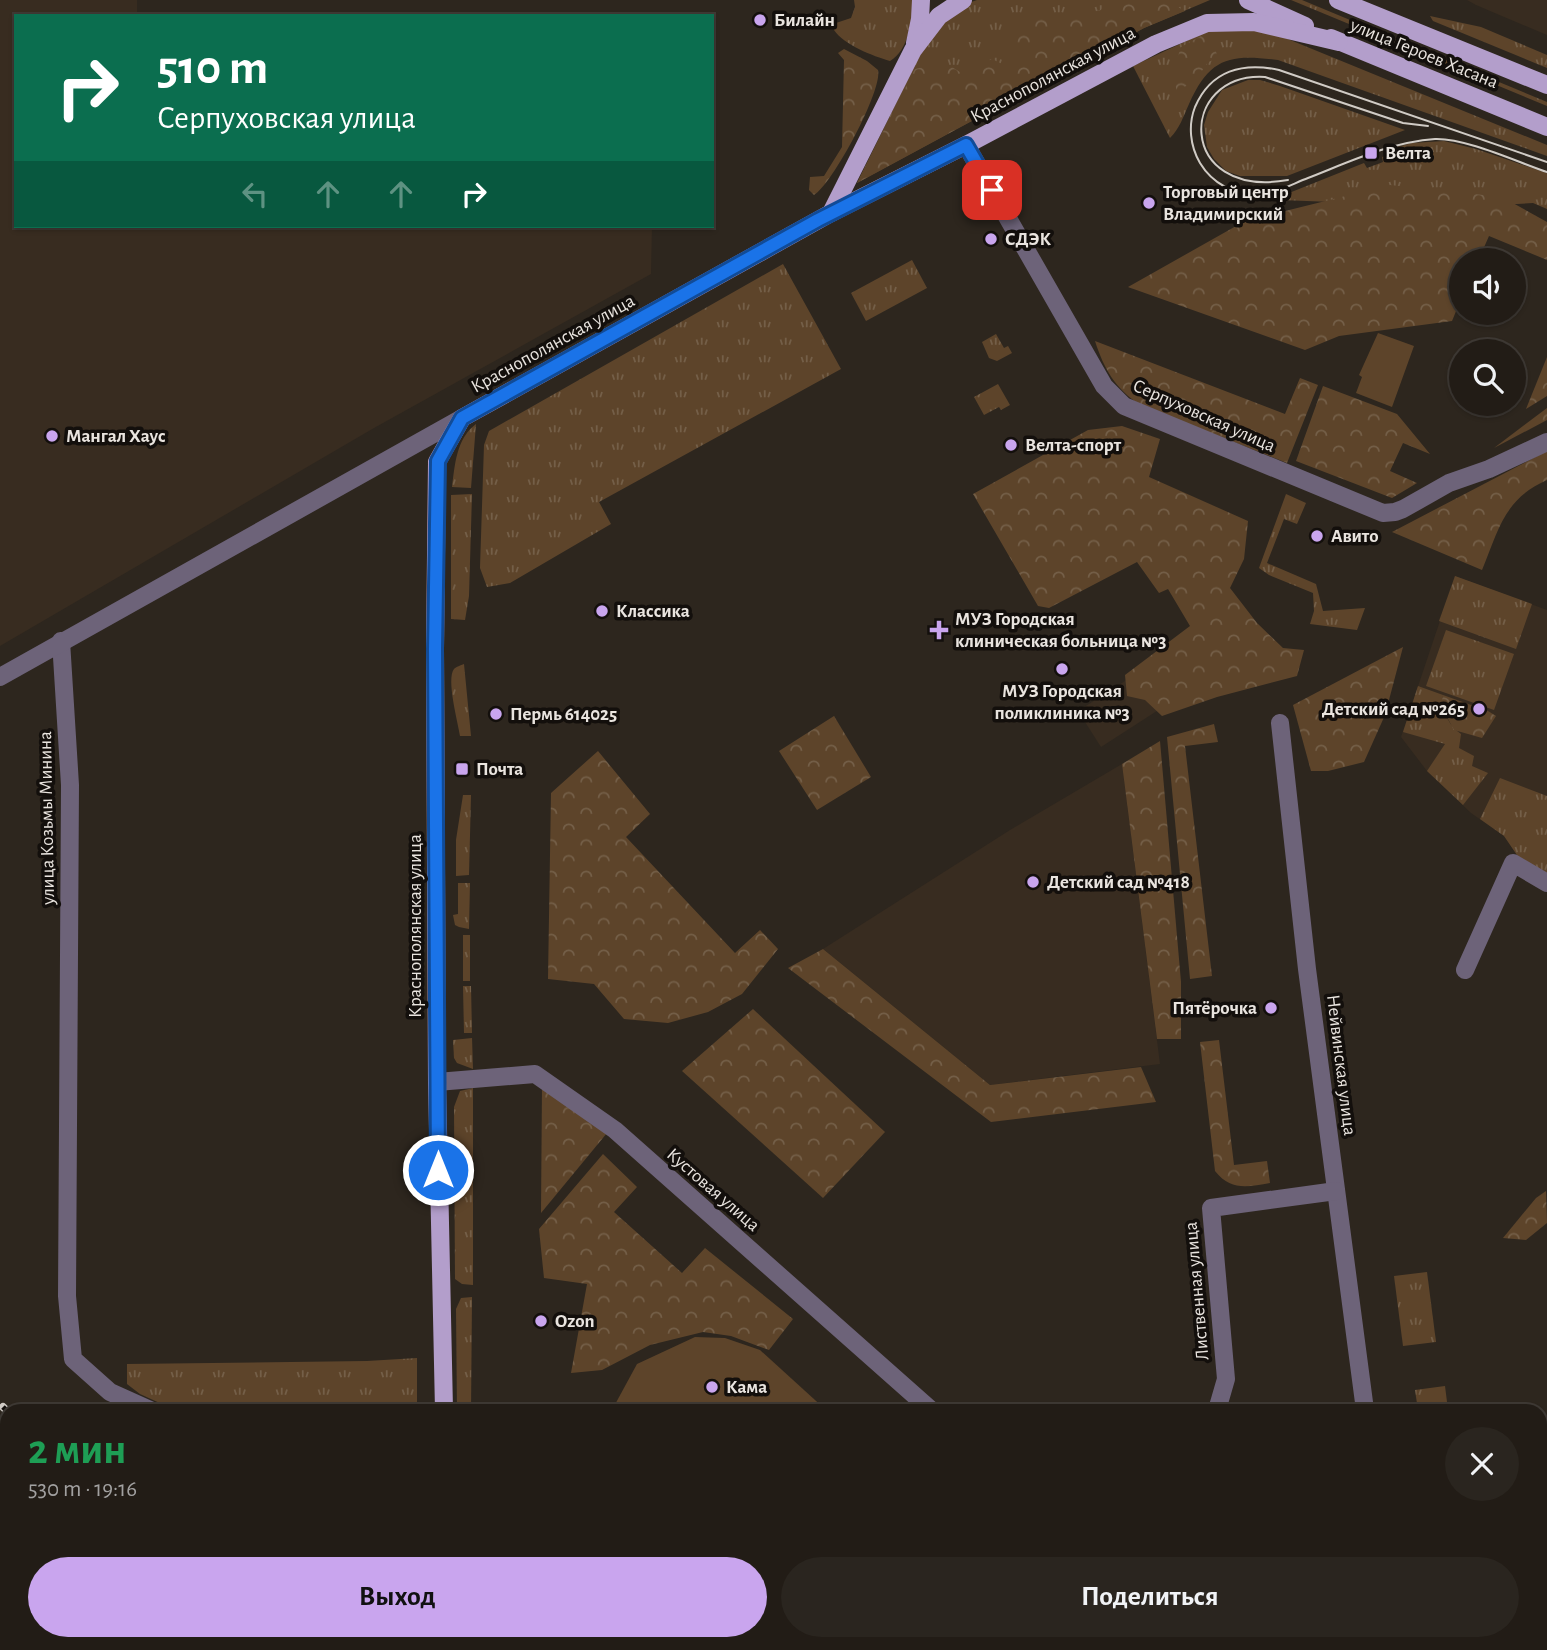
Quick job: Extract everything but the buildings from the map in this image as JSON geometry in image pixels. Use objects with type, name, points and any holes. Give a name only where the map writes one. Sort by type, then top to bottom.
[{"type":"main road","points":[[914,50],[921,0]]},
{"type":"main road","points":[[831,213],[914,50],[939,16],[963,0]]},
{"type":"main road","name":"улица Героев Хасана","points":[[1248,0],[1339,42],[1547,127]]},
{"type":"main road","name":"улица Героев Хасана","points":[[1338,0],[1547,85]]},
{"type":"main road","name":"Краснополянская улица","points":[[444,1404],[437,1082],[435,649],[438,461],[462,418],[831,213],[1156,44],[1207,23],[1254,22],[1339,42]]},
{"type":"street","name":"Серпуховская улица","points":[[966,145],[1104,386],[1124,406],[1383,513],[1403,509],[1449,483],[1489,469],[1547,442]]},
{"type":"street","points":[[0,677],[462,418]]},
{"type":"street","points":[[414,445],[438,461]]},
{"type":"street","name":"улица Козьмы Минина","points":[[61,641],[70,785],[67,1296],[73,1359],[110,1392],[137,1404]]},
{"type":"street","name":"Нейвинская улица","points":[[1280,723],[1307,969],[1364,1404]]},
{"type":"street","points":[[1465,970],[1513,863],[1547,883]]},
{"type":"street","name":"Кустовая улица","points":[[437,1082],[535,1074],[615,1130],[924,1404]]},
{"type":"street","name":"Лиственная улица","points":[[1219,1404],[1226,1378],[1211,1208],[1336,1191]]},
{"type":"shaded area","points":[[0,0],[137,0],[137,14],[14,14],[14,228],[652,228],[651,274],[374,428],[0,646]]},
{"type":"shaded area","points":[[1467,0],[1547,0],[1547,35],[1476,5]]},
{"type":"shaded area","name":"Детский сад №265","points":[[1455,576],[1547,610],[1547,875],[1519,858],[1504,836],[1471,813],[1427,771],[1401,737]]},
{"type":"shaded area","points":[[1172,651],[1194,687],[1101,747],[1078,711]]},
{"type":"shaded area","name":"Детский сад №418","points":[[1122,764],[1160,1064],[990,1085],[823,949],[1010,830]]},
{"type":"green space","points":[[854,0],[913,0],[905,42],[890,61],[852,45],[834,30],[836,23],[851,18],[855,7]]},
{"type":"green space","points":[[977,0],[1210,0],[1144,28],[857,183],[921,52],[957,7]]},
{"type":"green space","points":[[1107,0],[1166,0],[1185,11],[1144,28],[857,183],[915,69],[944,62],[963,74],[992,59],[1017,71],[1010,34],[1029,12],[1062,19],[1101,10]]},
{"type":"green space","points":[[1291,0],[1302,0],[1547,102],[1547,106]]},
{"type":"green space","points":[[1430,16],[1481,27],[1547,55],[1547,68],[1433,21]]},
{"type":"green space","points":[[1261,28],[1547,145],[1547,156],[1278,60],[1261,58],[1234,59],[1214,68],[1197,88],[1179,126],[1170,138],[1133,66],[1212,29]]},
{"type":"green space","points":[[1201,36],[1210,40],[1219,58],[1208,62],[1195,81],[1177,91],[1172,74],[1181,47]]},
{"type":"green space","points":[[844,49],[878,70],[877,81],[873,97],[855,136],[832,174],[814,195],[809,190],[810,177],[824,176],[842,147],[844,60],[838,53]]},
{"type":"green space","points":[[1248,80],[1260,80],[1280,86],[1405,130],[1287,176],[1240,176],[1226,171],[1214,159],[1207,147],[1204,125],[1208,112],[1222,90]]},
{"type":"green space","points":[[1444,141],[1547,173],[1547,209],[1533,203],[1461,207],[1281,200],[1289,193],[1364,163],[1367,168],[1383,162],[1382,157],[1391,154],[1389,149],[1412,143]]},
{"type":"green space","points":[[1390,185],[1502,197],[1547,222],[1547,260],[1526,251],[1526,248],[1518,248],[1489,236],[1484,248],[1449,248],[1449,321],[1339,336],[1305,350],[1128,287],[1245,221]]},
{"type":"green space","points":[[912,260],[927,288],[866,321],[851,293]]},
{"type":"green space","points":[[783,264],[841,369],[599,502],[611,524],[510,583],[487,587],[480,568],[484,445],[489,431]]},
{"type":"green space","points":[[1378,333],[1414,346],[1392,407],[1356,393],[1362,377],[1359,375]]},
{"type":"green space","points":[[996,334],[1004,348],[1008,346],[1012,353],[997,361],[989,358],[982,342]]},
{"type":"green space","points":[[1095,341],[1285,414],[1300,378],[1318,385],[1287,463],[1140,405],[1124,392],[1112,377]]},
{"type":"green space","points":[[1547,357],[1547,396],[1526,409]]},
{"type":"green space","points":[[998,384],[1010,405],[984,415],[974,397]]},
{"type":"green space","points":[[1323,386],[1397,414],[1430,454],[1403,443],[1390,471],[1417,483],[1392,498],[1296,461]]},
{"type":"green space","points":[[1547,408],[1547,420],[1494,448]]},
{"type":"green space","points":[[476,424],[471,488],[452,487],[460,445]]},
{"type":"green space","points":[[1122,426],[1160,439],[1149,477],[1248,521],[1244,559],[1230,588],[1257,623],[1283,648],[1304,650],[1297,676],[1217,697],[1162,716],[1145,700],[1127,696],[1125,675],[1190,626],[1168,589],[1159,593],[1137,562],[1049,608],[1038,606],[973,494],[1088,430]]},
{"type":"green space","points":[[1547,451],[1547,480],[1521,496],[1512,506],[1482,570],[1392,532]]},
{"type":"green space","points":[[472,494],[469,596],[465,620],[451,619],[451,495]]},
{"type":"green space","points":[[1286,494],[1306,503],[1297,524],[1284,519],[1267,563],[1316,584],[1323,611],[1365,608],[1357,630],[1310,624],[1314,611],[1313,593],[1269,575],[1259,568]]},
{"type":"green space","points":[[1455,576],[1532,604],[1516,649],[1439,621]]},
{"type":"green space","points":[[1446,630],[1514,654],[1494,710],[1426,686]]},
{"type":"green space","points":[[1403,647],[1385,715],[1364,762],[1328,771],[1311,771],[1293,705]]},
{"type":"green space","points":[[464,664],[471,736],[460,736],[451,682],[454,669]]},
{"type":"green space","points":[[1418,686],[1443,695],[1447,717],[1461,734],[1459,748],[1474,756],[1472,766],[1488,773],[1463,805],[1427,771],[1445,744],[1403,732]]},
{"type":"green space","points":[[1443,695],[1496,716],[1482,738],[1454,730],[1441,706]]},
{"type":"green space","points":[[834,716],[871,777],[817,810],[779,751]]},
{"type":"green space","points":[[1214,724],[1218,742],[1185,746],[1212,976],[1190,979],[1167,737]]},
{"type":"green space","points":[[1160,741],[1181,982],[1181,1039],[1157,1039],[1122,764]]},
{"type":"green space","points":[[598,751],[650,814],[626,837],[735,953],[760,930],[778,949],[742,994],[708,1012],[668,1023],[624,1019],[594,984],[548,979],[551,793]]},
{"type":"green space","points":[[1500,778],[1547,796],[1547,875],[1519,858],[1504,836],[1480,819]]},
{"type":"green space","points":[[463,795],[471,795],[469,875],[456,876],[456,840]]},
{"type":"green space","points":[[458,883],[470,883],[469,929],[455,925],[453,915],[458,914]]},
{"type":"green space","points":[[463,935],[470,935],[470,981],[463,981]]},
{"type":"green space","points":[[823,949],[990,1085],[1141,1067],[1156,1102],[991,1122],[788,968]]},
{"type":"green space","points":[[463,986],[471,986],[472,1033],[464,1033]]},
{"type":"green space","points":[[753,1009],[885,1132],[823,1198],[682,1071]]},
{"type":"green space","points":[[472,1038],[473,1069],[457,1063],[453,1040]]},
{"type":"green space","points":[[1219,1040],[1234,1165],[1267,1161],[1270,1183],[1233,1185],[1215,1171],[1200,1042]]},
{"type":"green space","points":[[542,1086],[607,1133],[541,1213]]},
{"type":"green space","points":[[473,1088],[473,1285],[462,1284],[455,1279],[454,1107],[460,1091]]},
{"type":"green space","points":[[603,1154],[637,1187],[614,1212],[682,1273],[705,1248],[793,1319],[769,1350],[731,1336],[703,1332],[650,1345],[602,1370],[571,1373],[587,1284],[544,1278],[539,1229]]},
{"type":"green space","points":[[1546,1191],[1547,1223],[1526,1240],[1503,1238],[1536,1198]]},
{"type":"green space","points":[[1427,1272],[1436,1342],[1403,1346],[1394,1276]]},
{"type":"green space","points":[[472,1297],[471,1404],[457,1404],[456,1309],[461,1298]]},
{"type":"green space","name":"Кама","points":[[695,1337],[725,1338],[760,1350],[819,1404],[615,1404],[637,1364]]},
{"type":"green space","points":[[417,1358],[417,1404],[162,1404],[140,1394],[127,1384],[127,1364]]},
{"type":"green space","points":[[1445,1386],[1447,1404],[1417,1404],[1415,1390]]},
{"type":"tram line","points":[[1547,162],[1279,70],[1266,68],[1241,68],[1219,77],[1202,94],[1191,121],[1194,150],[1200,163],[1211,177],[1225,187],[1241,193],[1264,194],[1277,191],[1386,148],[1435,139],[1476,146],[1547,172]]},
{"type":"tram line","points":[[1288,180],[1251,181],[1225,172],[1208,155],[1202,134],[1204,113],[1216,94],[1236,81],[1265,77],[1403,123],[1428,126]]},
{"type":"place","name":"Билайн","points":[[760,20]]},
{"type":"place","name":"Велта","points":[[1371,153]]},
{"type":"place","name":"Торговый центр Владимирский","points":[[1149,203]]},
{"type":"place","name":"СДЭК","points":[[991,239]]},
{"type":"place","name":"Мангал Хаус","points":[[52,436]]},
{"type":"place","name":"Велта-спорт","points":[[1011,445]]},
{"type":"place","name":"Авито","points":[[1317,536]]},
{"type":"place","name":"Классика","points":[[602,611]]},
{"type":"place","name":"МУЗ Городская клиническая больница №3","points":[[939,630]]},
{"type":"place","name":"МУЗ Городская поликлиника №3","points":[[1062,669]]},
{"type":"place","name":"Детский сад №265","points":[[1479,709]]},
{"type":"place","name":"Пермь 614025","points":[[496,714]]},
{"type":"place","name":"Почта","points":[[462,769]]},
{"type":"place","name":"Детский сад №418","points":[[1033,882]]},
{"type":"place","name":"Пятёрочка","points":[[1271,1008]]},
{"type":"place","name":"Ozon","points":[[541,1321]]},
{"type":"place","name":"Кама","points":[[712,1387]]},
{"type":"route","points":[[438,1170],[435,649],[438,461],[462,418],[784,238],[966,145],[992,190]]}]
